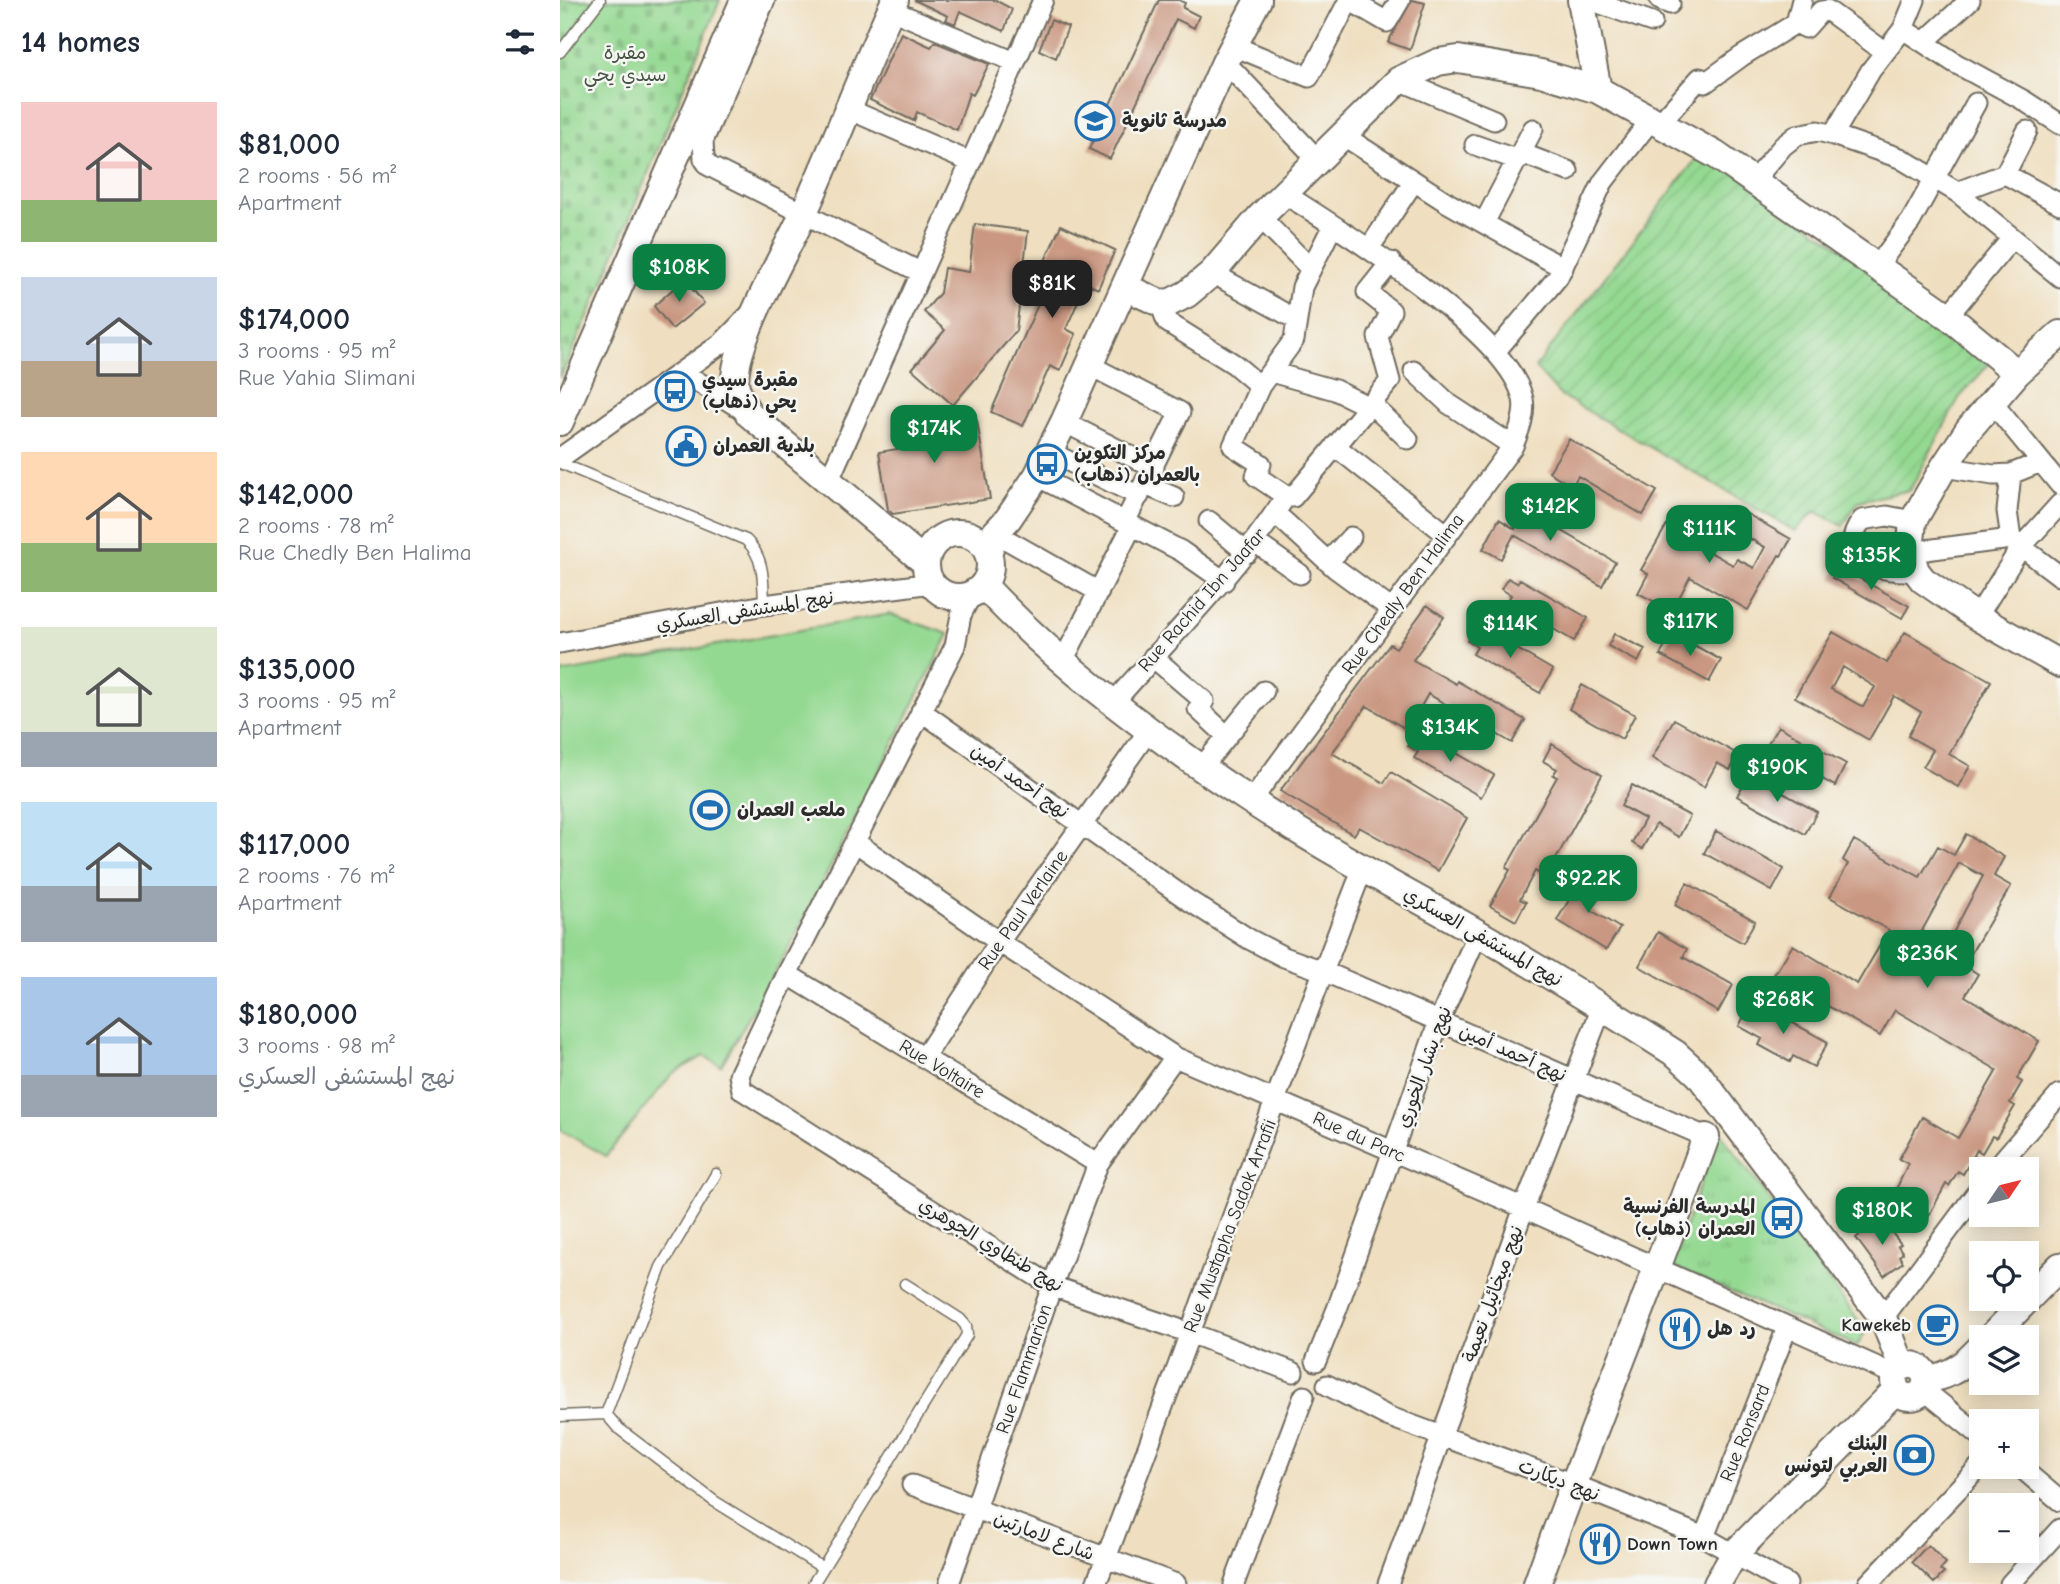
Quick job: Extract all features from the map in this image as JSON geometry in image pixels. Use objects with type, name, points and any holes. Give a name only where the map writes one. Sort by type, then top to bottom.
[{"type":"street","points":[[560,422],[744,0]]},
{"type":"street","points":[[765,0],[703,141],[704,159],[709,166],[920,272]]},
{"type":"street","points":[[828,482],[1043,0]]},
{"type":"street","points":[[787,974],[955,646],[961,615],[990,567],[992,543],[1037,476],[1064,422],[1230,54],[1258,0]]},
{"type":"street","points":[[1230,54],[1309,77],[1349,0],[1387,22],[1400,0]]},
{"type":"street","points":[[1581,0],[1598,90]]},
{"type":"street","points":[[1590,0],[1652,22]]},
{"type":"street","points":[[1495,352],[1552,286],[1603,182],[1654,123],[1700,78],[1705,83],[1742,56],[1796,23],[1802,0]]},
{"type":"street","points":[[1833,135],[1871,70],[1903,29],[1916,0]]},
{"type":"street","points":[[1924,42],[1970,0]]},
{"type":"street","points":[[749,414],[738,395],[735,381],[743,344],[803,214],[893,5],[1015,62]]},
{"type":"street","points":[[1796,23],[1806,28],[1821,11],[1827,10],[1885,52]]},
{"type":"street","points":[[1903,29],[2060,124]]},
{"type":"street","points":[[1230,54],[1318,160]]},
{"type":"street","points":[[1125,287],[1160,303],[1179,299],[1212,273],[1260,217],[1399,80],[1438,62],[1458,59],[1541,73],[1598,90],[1716,155],[1878,265],[1948,316],[2017,373]]},
{"type":"street","points":[[1399,80],[1494,120]]},
{"type":"street","points":[[1878,265],[1912,221],[1976,103]]},
{"type":"street","points":[[848,109],[970,162]]},
{"type":"street","points":[[1485,223],[1533,129]]},
{"type":"street","points":[[1754,180],[1783,146],[1797,135],[1818,131],[1833,135],[1900,158],[1957,192],[2060,277]]},
{"type":"street","points":[[1957,192],[2005,174],[2027,131]]},
{"type":"street","points":[[1344,136],[1413,181],[1563,268]]},
{"type":"street","points":[[1475,145],[1568,172]]},
{"type":"street","points":[[2005,174],[2060,204]]},
{"type":"street","points":[[1370,247],[1413,181]]},
{"type":"street","name":"Rue Chedly Ben Halima","points":[[1251,801],[1513,446],[1523,415],[1522,398],[1512,376],[1495,352],[1472,330],[1391,262],[1285,194]]},
{"type":"street","points":[[1260,217],[1310,268]]},
{"type":"street","points":[[1286,496],[1255,476],[1261,464],[1233,446],[1265,379],[1293,340],[1302,287],[1333,225]]},
{"type":"street","points":[[1948,316],[2012,238]]},
{"type":"street","points":[[1391,262],[1367,292],[1391,311],[1378,337],[1390,381],[1335,446],[1446,534]]},
{"type":"street","points":[[1212,273],[1297,320]]},
{"type":"street","points":[[560,461],[722,342],[744,322],[762,299]]},
{"type":"street","points":[[1160,303],[1167,322],[1234,364],[1265,379],[1335,390],[1368,404],[1408,439]]},
{"type":"street","points":[[2060,334],[1991,401],[1944,467],[1913,521],[1913,562],[1923,580],[1977,617],[2060,664]]},
{"type":"street","points":[[1062,661],[1100,592],[1146,483],[1180,412],[1089,365]]},
{"type":"street","points":[[1414,370],[1449,404],[1513,446]]},
{"type":"street","points":[[682,372],[749,414],[929,573],[939,591],[960,597],[977,590]]},
{"type":"street","points":[[1991,401],[2060,485]]},
{"type":"street","points":[[1064,422],[1146,483]]},
{"type":"street","name":"Rue Rachid Ibn Jaafar","points":[[1114,702],[1224,581],[1286,496],[1293,497],[1335,446]]},
{"type":"street","points":[[1049,452],[1146,483],[1174,497]]},
{"type":"street","points":[[1944,467],[1993,475],[2011,474],[2041,462]]},
{"type":"street","points":[[2011,474],[2007,512],[2016,543],[2060,576]]},
{"type":"street","points":[[1037,476],[1181,551],[1224,581]]},
{"type":"street","points":[[1977,617],[2016,543],[2060,504]]},
{"type":"street","points":[[1275,513],[1328,562],[1391,610]]},
{"type":"street","points":[[1913,521],[1887,516],[1863,520],[1854,532],[1853,545],[1864,563],[1897,572],[1913,562],[2016,543]]},
{"type":"street","points":[[1209,521],[1300,574]]},
{"type":"street","points":[[929,573],[929,551],[937,541],[947,535],[960,533],[972,536],[982,544],[992,543],[1100,592]]},
{"type":"street","points":[[1328,562],[1351,537]]},
{"type":"street","name":"نهج المستشفى العسكري","points":[[560,643],[929,573]]},
{"type":"street","name":"نهج المستشفى العسكري","points":[[977,590],[1149,730],[1251,801],[1478,933],[1676,1054],[1699,1075],[1883,1318],[1898,1377]]},
{"type":"street","points":[[1153,657],[1204,701],[1198,709],[1226,736]]},
{"type":"street","points":[[1202,767],[1264,691]]},
{"type":"street","name":"نهج أحمد أمين","points":[[921,711],[1188,900],[1249,939],[1284,957],[1323,971],[1706,1137],[1537,1584]]},
{"type":"street","name":"Rue Paul Verlaine","points":[[924,1058],[999,942],[1149,730]]},
{"type":"street","name":"Rue du Parc","points":[[855,842],[999,942],[1175,1056],[1524,1208],[1898,1377]]},
{"type":"street","name":"Rue Mustapha Sadok Arrafii","points":[[1096,1584],[1363,868]]},
{"type":"street","name":"نهج بشار الخوري","points":[[1316,1361],[1439,1021],[1478,933]]},
{"type":"street","name":"Rue Voltaire","points":[[787,974],[1098,1164]]},
{"type":"street","name":"نهج طنطاوي الجوهري","points":[[787,974],[739,1075],[742,1090],[748,1095],[1052,1286],[1190,1333],[1293,1372]]},
{"type":"street","name":"نهج ميخائيل نعيمة","points":[[1388,1584],[1524,1208],[1576,1081],[1602,1007]]},
{"type":"street","name":"Rue Flammarion","points":[[950,1581],[1052,1286],[1098,1164],[1175,1056]]},
{"type":"street","points":[[2005,1157],[2060,1094]]},
{"type":"street","points":[[1883,1318],[1969,1203]]},
{"type":"street","points":[[2003,1325],[2058,1271]]},
{"type":"street","name":"Rue Ronsard","points":[[1704,1537],[1787,1328]]},
{"type":"street","points":[[1717,1584],[1735,1553],[1898,1377],[1904,1396],[1910,1397],[1920,1394],[1925,1385],[1958,1370],[1969,1359]]},
{"type":"street","points":[[1316,1361],[1327,1371],[1327,1385],[1318,1396],[1304,1396],[1293,1387],[1293,1372],[1302,1362],[1316,1361]]},
{"type":"street","name":"نهج ديكارت","points":[[1327,1385],[1387,1416],[1573,1484],[1704,1537],[1787,1584]]},
{"type":"street","points":[[1925,1385],[1969,1425]]},
{"type":"street","points":[[1234,1584],[1304,1396]]},
{"type":"street","points":[[1868,1584],[1969,1478]]},
{"type":"street","points":[[2034,1479],[2060,1501]]},
{"type":"street","name":"شارع لامارتين","points":[[912,1485],[1176,1584]]},
{"type":"street","points":[[2010,1584],[2060,1529]]},
{"type":"lane","points":[[560,52],[600,0]]},
{"type":"lane","points":[[560,461],[746,540],[755,548],[761,562],[764,606]]},
{"type":"lane","points":[[606,1414],[661,1268],[716,1174]]},
{"type":"lane","points":[[813,1584],[967,1335],[966,1326],[960,1319],[905,1284]]},
{"type":"lane","points":[[560,1416],[606,1414],[618,1427],[714,1501],[823,1567]]},
{"type":"green space","name":"مقبرة سيدي يحي","points":[[560,0],[720,0],[600,289],[560,378]]},
{"type":"green space","points":[[1703,150],[1995,357],[1959,398],[1910,490],[1859,501],[1843,526],[1815,511],[1795,531],[1560,395],[1535,368]]},
{"type":"green space","name":"ملعب العمران","points":[[890,614],[949,634],[790,946],[721,1066],[704,1056],[672,1074],[606,1156],[560,1130],[560,673]]},
{"type":"green space","points":[[1719,1131],[1866,1331],[1857,1346],[1671,1266]]},
{"type":"building","points":[[914,0],[995,0],[1012,9],[1004,31],[960,11],[955,24],[946,20],[948,16]]},
{"type":"building","points":[[1159,0],[1179,0],[1185,3],[1183,8],[1199,16],[1194,28],[1176,19],[1110,159],[1089,149]]},
{"type":"building","points":[[1412,0],[1425,3],[1410,50],[1388,42]]},
{"type":"building","points":[[1051,20],[1068,27],[1056,58],[1039,50]]},
{"type":"building","points":[[901,33],[931,47],[935,42],[989,64],[973,95],[969,93],[957,130],[917,112],[914,121],[870,100]]},
{"type":"building","points":[[975,224],[1028,231],[1016,331],[953,405],[912,369],[945,330],[924,312],[940,293],[944,268],[969,272]]},
{"type":"building","points":[[1061,225],[1115,250],[1098,289],[1086,283],[1066,329],[1076,334],[1060,371],[1050,366],[1023,426],[991,412],[1053,270],[1043,265]]},
{"type":"building","points":[[684,279],[704,303],[672,329],[654,306]]},
{"type":"building","points":[[950,409],[933,428],[977,421],[990,499],[893,514],[888,510],[879,452],[904,448],[899,417]]},
{"type":"building","points":[[1569,439],[1657,491],[1643,515],[1578,476],[1572,486],[1549,472]]},
{"type":"building","points":[[1533,498],[1559,513],[1552,525],[1615,562],[1602,586],[1514,535],[1501,559],[1483,549],[1499,519],[1515,529]]},
{"type":"building","points":[[1742,511],[1791,539],[1748,610],[1690,577],[1672,611],[1638,593],[1648,574],[1641,570],[1669,521],[1704,540],[1701,547],[1733,565],[1737,559],[1754,568],[1765,547],[1732,529]]},
{"type":"building","points":[[1839,567],[1909,606],[1902,618],[1832,578]]},
{"type":"building","points":[[1508,578],[1517,583],[1520,579],[1588,618],[1574,641],[1507,602],[1511,595],[1501,589]]},
{"type":"building","points":[[1427,605],[1444,617],[1413,660],[1456,684],[1457,681],[1525,720],[1512,743],[1428,694],[1408,730],[1367,706],[1332,753],[1384,783],[1391,772],[1467,818],[1438,871],[1359,827],[1354,835],[1280,791],[1390,644],[1396,648]]},
{"type":"building","points":[[1473,630],[1483,635],[1486,631],[1553,670],[1540,693],[1473,654],[1477,647],[1467,641]]},
{"type":"building","points":[[1833,632],[1887,663],[1905,632],[1991,681],[1949,754],[1970,766],[1958,787],[1923,767],[1933,750],[1908,736],[1921,712],[1894,696],[1869,740],[1795,697]],"holes":[[[1843,667],[1875,687],[1863,707],[1831,689]]]},
{"type":"building","points":[[1672,633],[1721,660],[1709,682],[1660,655]]},
{"type":"building","points":[[1614,634],[1645,649],[1638,662],[1608,646]]},
{"type":"building","points":[[1582,685],[1635,715],[1622,739],[1569,709]]},
{"type":"building","points":[[1674,719],[1739,755],[1730,770],[1717,763],[1704,787],[1652,758]]},
{"type":"building","points":[[1778,726],[1846,764],[1835,786],[1766,747]]},
{"type":"building","points":[[1417,730],[1494,775],[1481,797],[1414,758],[1418,752],[1408,746]]},
{"type":"building","points":[[1552,744],[1602,775],[1546,877],[1535,871],[1520,899],[1526,902],[1516,921],[1490,906],[1510,870],[1506,868],[1557,777],[1553,775],[1557,769],[1543,761]]},
{"type":"building","points":[[1749,774],[1817,812],[1805,834],[1737,796]]},
{"type":"building","points":[[1632,785],[1690,816],[1679,837],[1656,824],[1642,849],[1632,843],[1645,819],[1621,806]]},
{"type":"building","points":[[1716,831],[1784,869],[1772,891],[1704,853]]},
{"type":"building","points":[[1966,834],[2004,857],[1994,876],[2011,886],[1964,965],[1978,974],[1965,996],[2039,1041],[2017,1079],[2022,1082],[2010,1103],[2015,1106],[1996,1138],[1992,1136],[1982,1153],[1977,1150],[1973,1157],[1969,1157],[1969,1164],[1963,1174],[1958,1171],[1949,1186],[1946,1184],[1927,1219],[1891,1200],[1908,1164],[1899,1159],[1922,1117],[1958,1138],[1997,1070],[1895,1010],[1880,1036],[1774,975],[1793,945],[1857,984],[1889,930],[1830,897],[1848,864],[1843,860],[1854,840],[1920,877],[1938,846],[1954,855]],"holes":[[[1959,863],[1983,876],[1943,952],[1918,938]]]},
{"type":"building","points":[[1583,877],[1604,890],[1591,910],[1620,928],[1606,950],[1557,920]]},
{"type":"building","points":[[1687,883],[1755,921],[1743,943],[1675,905]]},
{"type":"building","points":[[1658,932],[1687,949],[1683,957],[1733,985],[1718,1012],[1639,966]]},
{"type":"building","points":[[1752,1001],[1828,1042],[1814,1067],[1793,1056],[1790,1062],[1759,1045],[1762,1039],[1739,1026]]},
{"type":"building","points":[[1880,1218],[1901,1244],[1898,1246],[1903,1253],[1899,1256],[1903,1262],[1884,1276],[1856,1238]]},
{"type":"building","points":[[1928,1545],[1946,1563],[1940,1570],[1944,1573],[1934,1583],[1912,1562]]},
{"type":"place","name":"مدرسة ثانوية","points":[[1095,121]]},
{"type":"place","name":"مقبرة سيدي يحي (ذهاب)","points":[[675,391]]},
{"type":"place","name":"بلدية العمران","points":[[686,446]]},
{"type":"place","name":"مركز التكوين بالعمران (ذهاب)","points":[[1047,464]]},
{"type":"place","name":"ملعب العمران","points":[[710,810]]},
{"type":"place","name":"المدرسة الفرنسية العمران (ذهاب)","points":[[1782,1218]]},
{"type":"place","name":"Kawekeb","points":[[1938,1325]]},
{"type":"place","name":"رد هل","points":[[1680,1329]]},
{"type":"place","name":"البنك العربي لتونس","points":[[1914,1455]]},
{"type":"place","name":"Down Town","points":[[1600,1544]]}]
